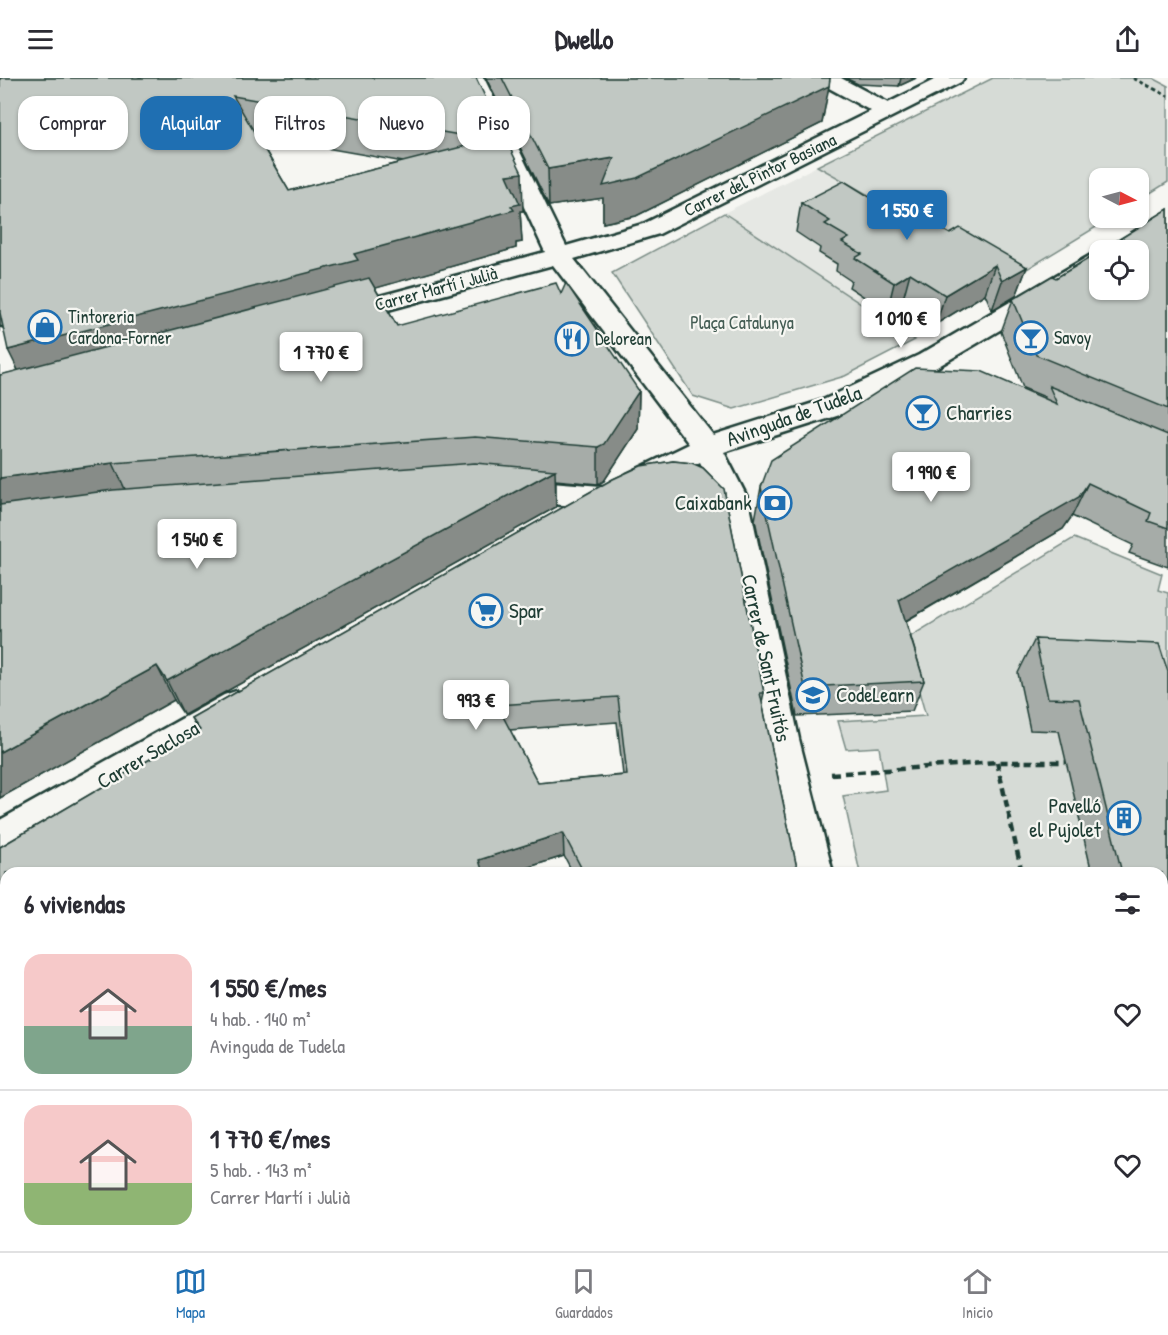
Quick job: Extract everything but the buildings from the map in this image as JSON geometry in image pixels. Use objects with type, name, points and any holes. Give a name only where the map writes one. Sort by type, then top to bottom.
[{"type":"street","points":[[474,78],[559,256],[707,447],[602,497],[560,521]]},
{"type":"street","points":[[825,78],[889,112]]},
{"type":"street","name":"Carrer del Pintor Basiana","points":[[559,256],[651,229],[954,78]]},
{"type":"street","name":"Carrer Martí i Julià","points":[[321,320],[559,256]]},
{"type":"street","name":"Avinguda de Tudela","points":[[707,447],[833,407],[928,361],[1089,267]]},
{"type":"street","points":[[0,336],[17,402]]},
{"type":"street","points":[[928,361],[961,375]]},
{"type":"street","name":"Carrer de Sant Fruitós","points":[[707,447],[734,501],[813,867]]},
{"type":"street","points":[[490,488],[602,497]]},
{"type":"street","name":"Carrer Saclosa","points":[[0,839],[259,692]]},
{"type":"path","points":[[1133,78],[1168,96]]},
{"type":"path","points":[[792,777],[998,762],[1066,762]]},
{"type":"path","points":[[998,762],[1021,867]]},
{"type":"shaded area","points":[[817,166],[1014,277],[936,324],[915,340],[724,213]]},
{"type":"green space","points":[[993,78],[1153,78],[1168,86],[1168,182],[1149,194],[1149,168],[1089,168],[1089,228],[1095,228],[1014,277],[817,166]]},
{"type":"green space","name":"Plaça Catalunya","points":[[724,213],[915,340],[845,376],[734,409],[693,396],[612,273]]},
{"type":"green space","points":[[1074,538],[1162,574],[1158,590],[1168,593],[1168,867],[859,867],[843,796],[886,790],[879,747],[846,749],[838,721],[926,716],[906,646],[911,636]]},
{"type":"place","name":"Tintoreria Cardona-Forner","points":[[45,327]]},
{"type":"place","name":"Savoy","points":[[1031,338]]},
{"type":"place","name":"Delorean","points":[[572,339]]},
{"type":"place","name":"Charries","points":[[923,413]]},
{"type":"place","name":"Caixabank","points":[[775,503]]},
{"type":"place","name":"Spar","points":[[486,611]]},
{"type":"place","name":"CodeLearn","points":[[813,695]]},
{"type":"place","name":"Pavelló el Pujolet","points":[[1124,818]]}]
